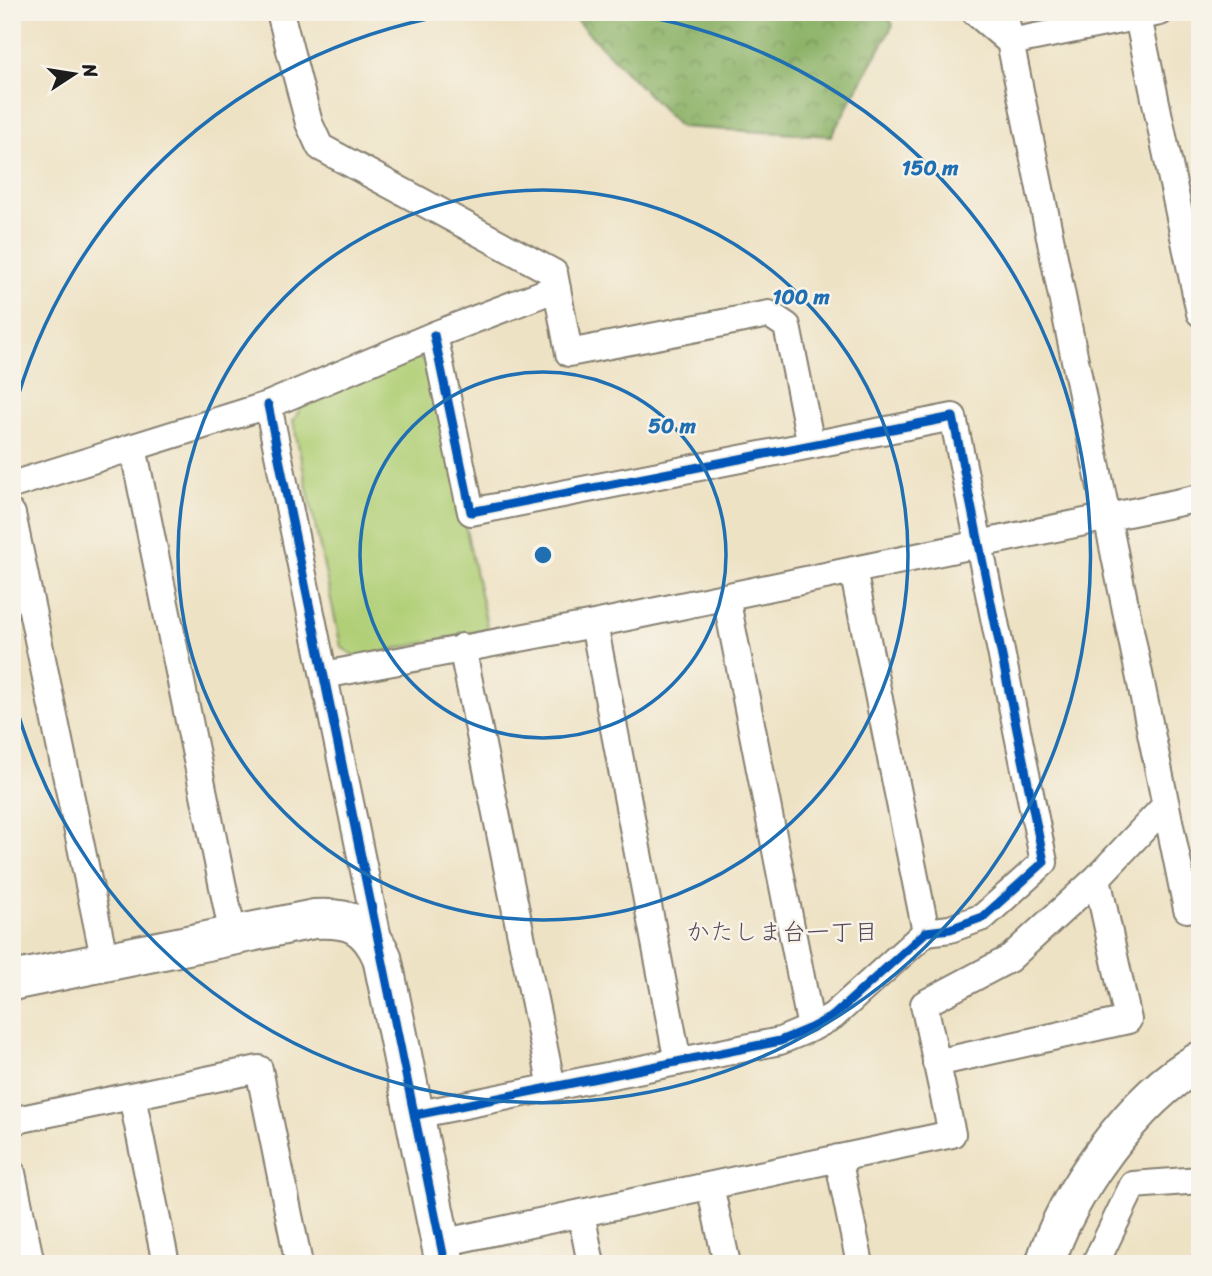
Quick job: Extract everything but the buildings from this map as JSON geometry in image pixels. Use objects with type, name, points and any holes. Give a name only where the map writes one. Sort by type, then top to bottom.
[{"type":"street","points":[[279,12],[309,123],[320,147],[554,273],[569,354],[769,314],[787,326],[811,445]]},
{"type":"street","points":[[975,12],[1010,42]]},
{"type":"street","points":[[1004,12],[1187,909],[1200,906]]},
{"type":"street","points":[[1010,42],[1149,14],[1200,313]]},
{"type":"street","points":[[12,485],[268,405],[434,335],[557,288]]},
{"type":"street","points":[[415,1115],[780,1041],[832,1016],[926,932],[950,929],[983,917],[1044,862],[953,417],[471,512],[434,335]]},
{"type":"street","points":[[268,405],[443,1253],[581,1213],[952,1134],[924,1004],[1009,959],[1097,878],[1166,804]]},
{"type":"street","points":[[133,447],[233,936]]},
{"type":"street","points":[[324,675],[594,624],[1200,498]]},
{"type":"street","points":[[12,514],[106,962]]},
{"type":"street","points":[[853,570],[926,932]]},
{"type":"street","points":[[726,597],[811,1028]]},
{"type":"street","points":[[594,624],[678,1062]]},
{"type":"street","points":[[462,647],[552,1087]]},
{"type":"street","points":[[936,1063],[1128,1020],[1097,878]]},
{"type":"street","points":[[12,981],[314,919],[335,918],[365,930],[376,943],[382,957]]},
{"type":"street","points":[[1045,1264],[1053,1239],[1084,1180],[1133,1116],[1187,1069],[1200,1062]]},
{"type":"street","points":[[12,1121],[259,1069],[299,1264]]},
{"type":"street","points":[[132,1096],[166,1264]]},
{"type":"street","points":[[838,1158],[860,1264]]},
{"type":"street","points":[[12,1173],[31,1264]]},
{"type":"street","points":[[1095,1264],[1133,1185],[1200,1180]]},
{"type":"street","points":[[710,1186],[727,1264]]},
{"type":"street","points":[[581,1213],[591,1264]]},
{"type":"green space","points":[[568,12],[886,12],[893,25],[831,136],[680,127]]},
{"type":"green space","points":[[414,355],[430,364],[488,630],[356,657],[341,647],[293,421],[303,404]]},
{"type":"cycle path","points":[[415,1115],[780,1041],[833,1016],[926,932],[950,929],[983,917],[1044,862],[953,417],[471,512],[434,335]]},
{"type":"cycle path","points":[[268,405],[445,1264]]},
{"type":"district","name":"かたしま台一丁目","points":[[782,932]]}]
